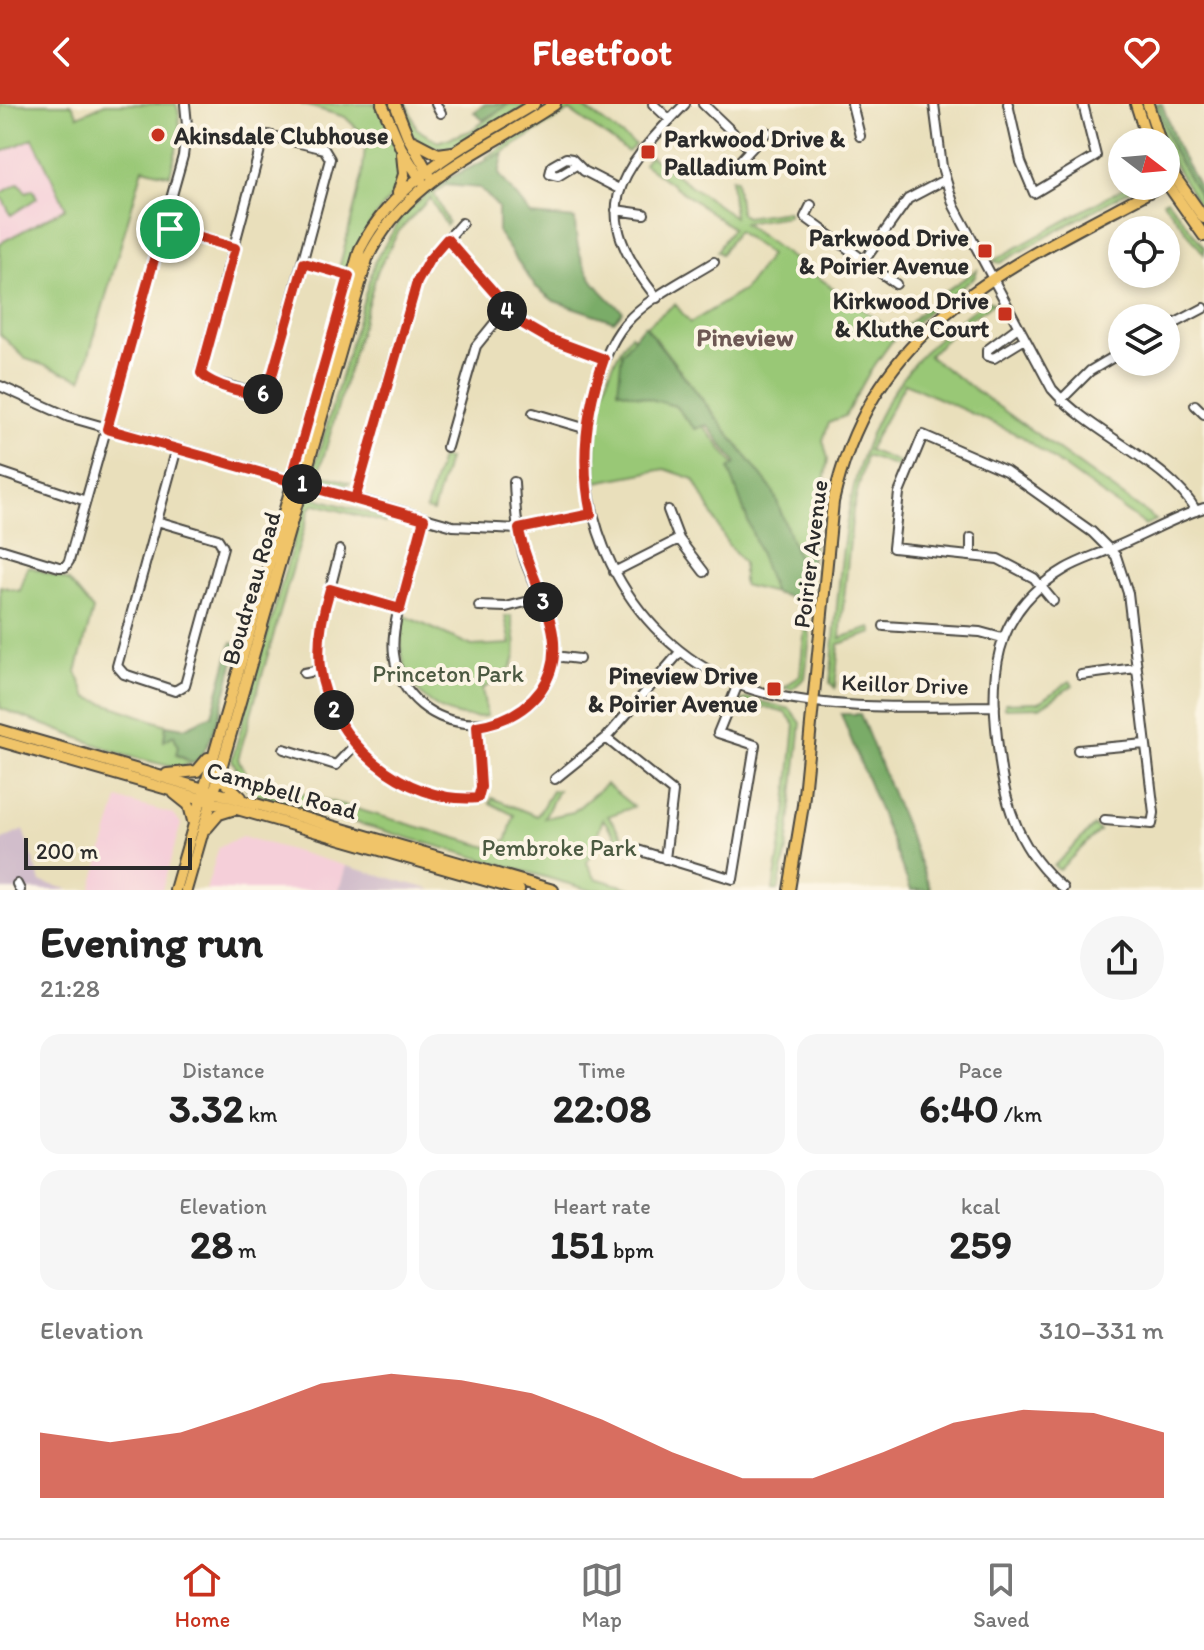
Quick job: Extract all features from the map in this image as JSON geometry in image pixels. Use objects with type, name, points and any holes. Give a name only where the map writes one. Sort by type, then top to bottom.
[{"type":"main road","points":[[382,104],[401,148],[425,178]]},
{"type":"main road","points":[[395,104],[425,178]]},
{"type":"main road","name":"Boudreau Road","points":[[186,890],[197,852],[217,742],[367,259],[393,215],[425,178],[458,151],[534,104]]},
{"type":"main road","name":"Boudreau Road","points":[[175,890],[194,825],[222,767],[349,276],[371,229],[398,194],[555,104]]},
{"type":"main road","points":[[1136,104],[1144,128]]},
{"type":"main road","points":[[1148,104],[1156,128]]},
{"type":"main road","points":[[408,137],[425,150],[438,154],[458,151]]},
{"type":"main road","points":[[398,194],[404,171],[401,148]]},
{"type":"main road","points":[[1180,193],[1204,218]]},
{"type":"main road","points":[[1180,199],[1204,236]]},
{"type":"main road","name":"Poirier Avenue","points":[[789,890],[803,805],[833,502],[855,429],[877,387],[906,349],[941,315],[1070,233],[1133,200]]},
{"type":"main road","name":"Campbell Road","points":[[0,730],[166,787],[249,803],[553,890]]},
{"type":"main road","name":"Campbell Road","points":[[0,741],[157,775],[237,808],[519,890]]},
{"type":"main road","points":[[157,775],[197,771],[217,742]]},
{"type":"main road","points":[[222,767],[228,786],[249,803]]},
{"type":"main road","points":[[166,787],[189,805],[194,825]]},
{"type":"main road","points":[[197,852],[214,818],[237,808]]},
{"type":"street","points":[[0,549],[65,567],[185,148],[185,104]]},
{"type":"street","points":[[653,104],[670,120]]},
{"type":"street","points":[[657,298],[623,251],[616,210],[619,189],[641,151],[685,104]]},
{"type":"street","points":[[703,104],[749,148]]},
{"type":"street","points":[[852,104],[860,136]]},
{"type":"street","points":[[934,104],[944,180],[1042,374],[1061,400],[1177,486],[1200,510],[1068,567],[1041,586],[1020,609],[1002,638],[994,673],[1000,763],[1019,836],[1040,867],[1063,888]]},
{"type":"street","points":[[1008,104],[1021,162],[1034,193],[1096,156],[1083,104]]},
{"type":"street","points":[[734,167],[767,132]]},
{"type":"street","points":[[266,135],[324,149],[330,156],[304,263],[268,390],[256,394],[207,380],[201,373],[235,248],[266,135]]},
{"type":"street","points":[[576,165],[619,189]]},
{"type":"street","points":[[864,261],[908,199],[944,180]]},
{"type":"street","points":[[811,205],[805,217],[896,284]]},
{"type":"street","points":[[616,210],[644,214]]},
{"type":"street","points":[[355,499],[417,282],[429,260],[462,223]]},
{"type":"street","points":[[163,227],[235,248]]},
{"type":"street","points":[[447,239],[472,263],[506,309],[532,331],[604,359]]},
{"type":"street","name":"Keillor Drive","points":[[714,262],[657,298],[624,325],[604,359],[587,429],[585,474],[591,514],[614,572],[639,610],[680,652],[738,684],[813,701],[995,706]]},
{"type":"street","points":[[304,263],[349,276]]},
{"type":"street","points":[[1180,321],[1204,308]]},
{"type":"street","points":[[447,447],[476,346],[506,309]]},
{"type":"street","points":[[1018,327],[987,350],[987,356],[994,358],[1025,339]]},
{"type":"street","points":[[1061,400],[1090,371],[1108,360]]},
{"type":"street","points":[[0,386],[48,411],[424,519],[478,530],[519,529],[591,514]]},
{"type":"street","points":[[1195,405],[1204,414]]},
{"type":"street","points":[[533,413],[587,429]]},
{"type":"street","points":[[1053,601],[1041,586],[1015,566],[971,554],[893,548],[899,493],[923,435],[1006,471],[1111,549],[1120,564],[1128,593],[1152,824],[1105,820]]},
{"type":"street","points":[[157,521],[215,538],[223,547],[185,685],[177,691],[124,674],[117,666],[177,448]]},
{"type":"street","points":[[0,472],[86,501]]},
{"type":"street","points":[[424,519],[400,609],[393,650],[407,690],[438,717],[477,726],[504,719],[523,709],[545,684],[554,656],[554,629],[524,558],[514,482]]},
{"type":"street","points":[[668,510],[679,539],[704,572]]},
{"type":"street","points":[[971,538],[971,554]]},
{"type":"street","points":[[614,572],[679,539]]},
{"type":"street","points":[[340,550],[322,619],[320,670],[334,709],[355,745],[381,767],[414,787],[441,795],[478,798],[481,787],[477,726]]},
{"type":"street","points":[[330,589],[400,609]]},
{"type":"street","points":[[479,606],[506,607],[541,598]]},
{"type":"street","points":[[884,626],[980,632],[1002,638]]},
{"type":"street","points":[[555,779],[606,738],[680,652]]},
{"type":"street","points":[[554,656],[579,659]]},
{"type":"street","points":[[1081,675],[1136,668]]},
{"type":"street","points":[[304,673],[320,670]]},
{"type":"street","points":[[631,848],[733,879],[737,871],[755,745],[718,733],[720,720],[738,684]]},
{"type":"street","points":[[606,738],[673,792],[665,859]]},
{"type":"street","points":[[1078,750],[1145,744]]},
{"type":"street","points":[[284,749],[336,765],[355,745]]},
{"type":"shaded area","points":[[33,138],[66,208],[0,243],[0,153]]},
{"type":"shaded area","points":[[118,799],[173,814],[181,824],[162,890],[91,890]]},
{"type":"shaded area","points":[[23,830],[41,882],[71,890],[0,890],[0,841]]},
{"type":"shaded area","points":[[242,836],[346,866],[339,890],[206,890],[219,847]]},
{"type":"shaded area","points":[[346,866],[433,890],[339,890]]},
{"type":"green space","points":[[0,104],[72,104],[78,116],[105,104],[176,104],[179,112],[178,140],[170,175],[143,168],[82,379],[26,359],[0,334],[0,243],[66,208],[33,138],[0,153]]},
{"type":"green space","points":[[301,104],[379,104],[399,153],[401,172],[395,191],[370,224],[349,265],[343,269],[339,269],[362,177],[366,137],[345,117]]},
{"type":"green space","points":[[398,104],[407,104],[417,129],[438,142],[470,131],[509,104],[529,104],[473,139],[442,148],[427,146],[411,134]]},
{"type":"green space","points":[[485,104],[509,104],[483,120],[474,112]]},
{"type":"green space","points":[[570,104],[579,104],[635,145],[628,152],[570,111],[489,161],[486,157]]},
{"type":"green space","points":[[1151,104],[1157,104],[1165,128],[1159,128]]},
{"type":"green space","points":[[1157,104],[1162,104],[1171,128],[1165,128]]},
{"type":"green space","points":[[504,152],[499,174],[531,215],[575,219],[578,247],[587,271],[602,292],[623,311],[614,321],[554,301],[535,286],[498,233],[498,207],[480,188],[445,185],[442,181]]},
{"type":"green space","points":[[1180,153],[1204,195],[1204,203],[1180,163]]},
{"type":"green space","points":[[650,156],[734,217],[731,178],[736,179],[740,212],[745,217],[788,211],[788,216],[743,223],[897,334],[869,373],[845,416],[829,423],[823,440],[828,459],[812,554],[798,558],[773,491],[646,326],[675,304],[690,323],[744,290],[770,255],[737,231],[721,254],[717,251],[732,228],[644,164]]},
{"type":"green space","points":[[1180,163],[1204,203],[1204,213],[1180,174]]},
{"type":"green space","points":[[442,181],[445,185],[434,194],[448,222],[446,225],[430,198],[398,232],[377,272],[320,469],[324,475],[350,483],[343,486],[317,479],[313,473],[375,261],[403,215]]},
{"type":"green space","points":[[19,183],[26,192],[33,189],[37,198],[11,215],[0,194]]},
{"type":"green space","points":[[1108,197],[1108,200],[1112,200],[1000,263],[993,261]]},
{"type":"green space","points":[[1168,200],[1204,247],[1204,254],[1180,223],[1180,216],[1175,216],[1163,201]]},
{"type":"green space","points":[[977,270],[975,277],[929,310],[901,337],[897,334],[941,294]]},
{"type":"green space","points":[[987,301],[994,303],[962,324],[928,356],[1156,520],[1145,525],[1021,436],[905,383],[868,450],[899,462],[897,467],[866,456],[853,510],[840,638],[871,628],[873,633],[839,644],[835,688],[830,683],[847,518],[859,469],[876,422],[902,379],[938,338]]},
{"type":"green space","points":[[644,325],[773,491],[798,558],[812,554],[805,624],[794,598],[774,593],[729,469],[736,463],[707,425],[695,429],[675,406],[618,390],[622,353]]},
{"type":"green space","points":[[631,334],[754,490],[794,598],[743,585],[743,563],[727,543],[694,479],[665,469],[596,482],[596,443],[605,386],[620,350]]},
{"type":"green space","points":[[441,458],[448,459],[433,512],[426,510]]},
{"type":"green space","name":"Pembroke Park","points":[[312,497],[386,518],[385,523],[316,504],[310,508],[238,759],[249,778],[491,848],[507,839],[514,815],[490,803],[492,798],[537,816],[552,791],[558,790],[544,818],[573,812],[606,784],[634,807],[608,816],[623,838],[619,842],[603,819],[587,863],[595,878],[636,890],[590,890],[249,792],[232,760],[305,501]]},
{"type":"green space","points":[[28,566],[69,581],[93,610],[76,672],[87,697],[166,725],[164,739],[174,735],[178,747],[176,755],[193,763],[177,768],[124,755],[0,708],[0,586],[20,591]]},
{"type":"green space","name":"Princeton Park","points":[[405,616],[472,646],[511,644],[505,616],[511,616],[516,651],[514,660],[504,675],[482,689],[487,716],[466,717],[447,712],[431,703],[418,690],[402,656],[401,636]]},
{"type":"green space","points":[[805,624],[810,636],[805,678],[792,689],[784,688],[800,675]]},
{"type":"green space","points":[[232,642],[238,644],[221,709],[208,743],[193,763],[176,754],[178,747],[174,735],[164,741],[166,725],[184,728],[212,715]]},
{"type":"green space","points":[[1070,681],[1073,685],[1040,707],[1005,708],[1005,703],[1039,702]]},
{"type":"green space","points":[[748,698],[790,709],[801,723],[787,850],[778,890],[773,890],[786,813],[795,725],[786,713],[740,701]]},
{"type":"green space","points":[[841,714],[860,714],[931,890],[911,890]]},
{"type":"green space","points":[[1094,826],[1099,831],[1059,870],[1054,866]]},
{"type":"place","name":"Akinsdale Clubhouse","points":[[158,135]]},
{"type":"place","name":"Parkwood Drive & Palladium Point","points":[[648,152]]},
{"type":"place","name":"Parkwood Drive & Poirier Avenue","points":[[985,251]]},
{"type":"place","name":"Kirkwood Drive & Kluthe Court","points":[[1005,314]]},
{"type":"place","name":"Pineview Drive & Poirier Avenue","points":[[774,689]]},
{"type":"district","name":"Pineview","points":[[745,337]]},
{"type":"route","points":[[163,227],[170,229],[235,248],[201,373],[207,380],[256,394],[265,394],[268,390],[304,263],[349,276],[291,481],[355,499],[417,282],[429,260],[447,239],[472,263],[506,309],[521,323],[547,338],[604,359],[591,402],[586,436],[585,474],[591,514],[519,529],[524,558],[554,629],[553,664],[537,696],[523,709],[504,719],[477,726],[481,787],[478,798],[455,797],[414,787],[381,767],[355,745],[348,734],[334,709],[320,670],[322,619],[330,589],[400,609],[415,563],[424,519],[107,429],[163,227]]}]
